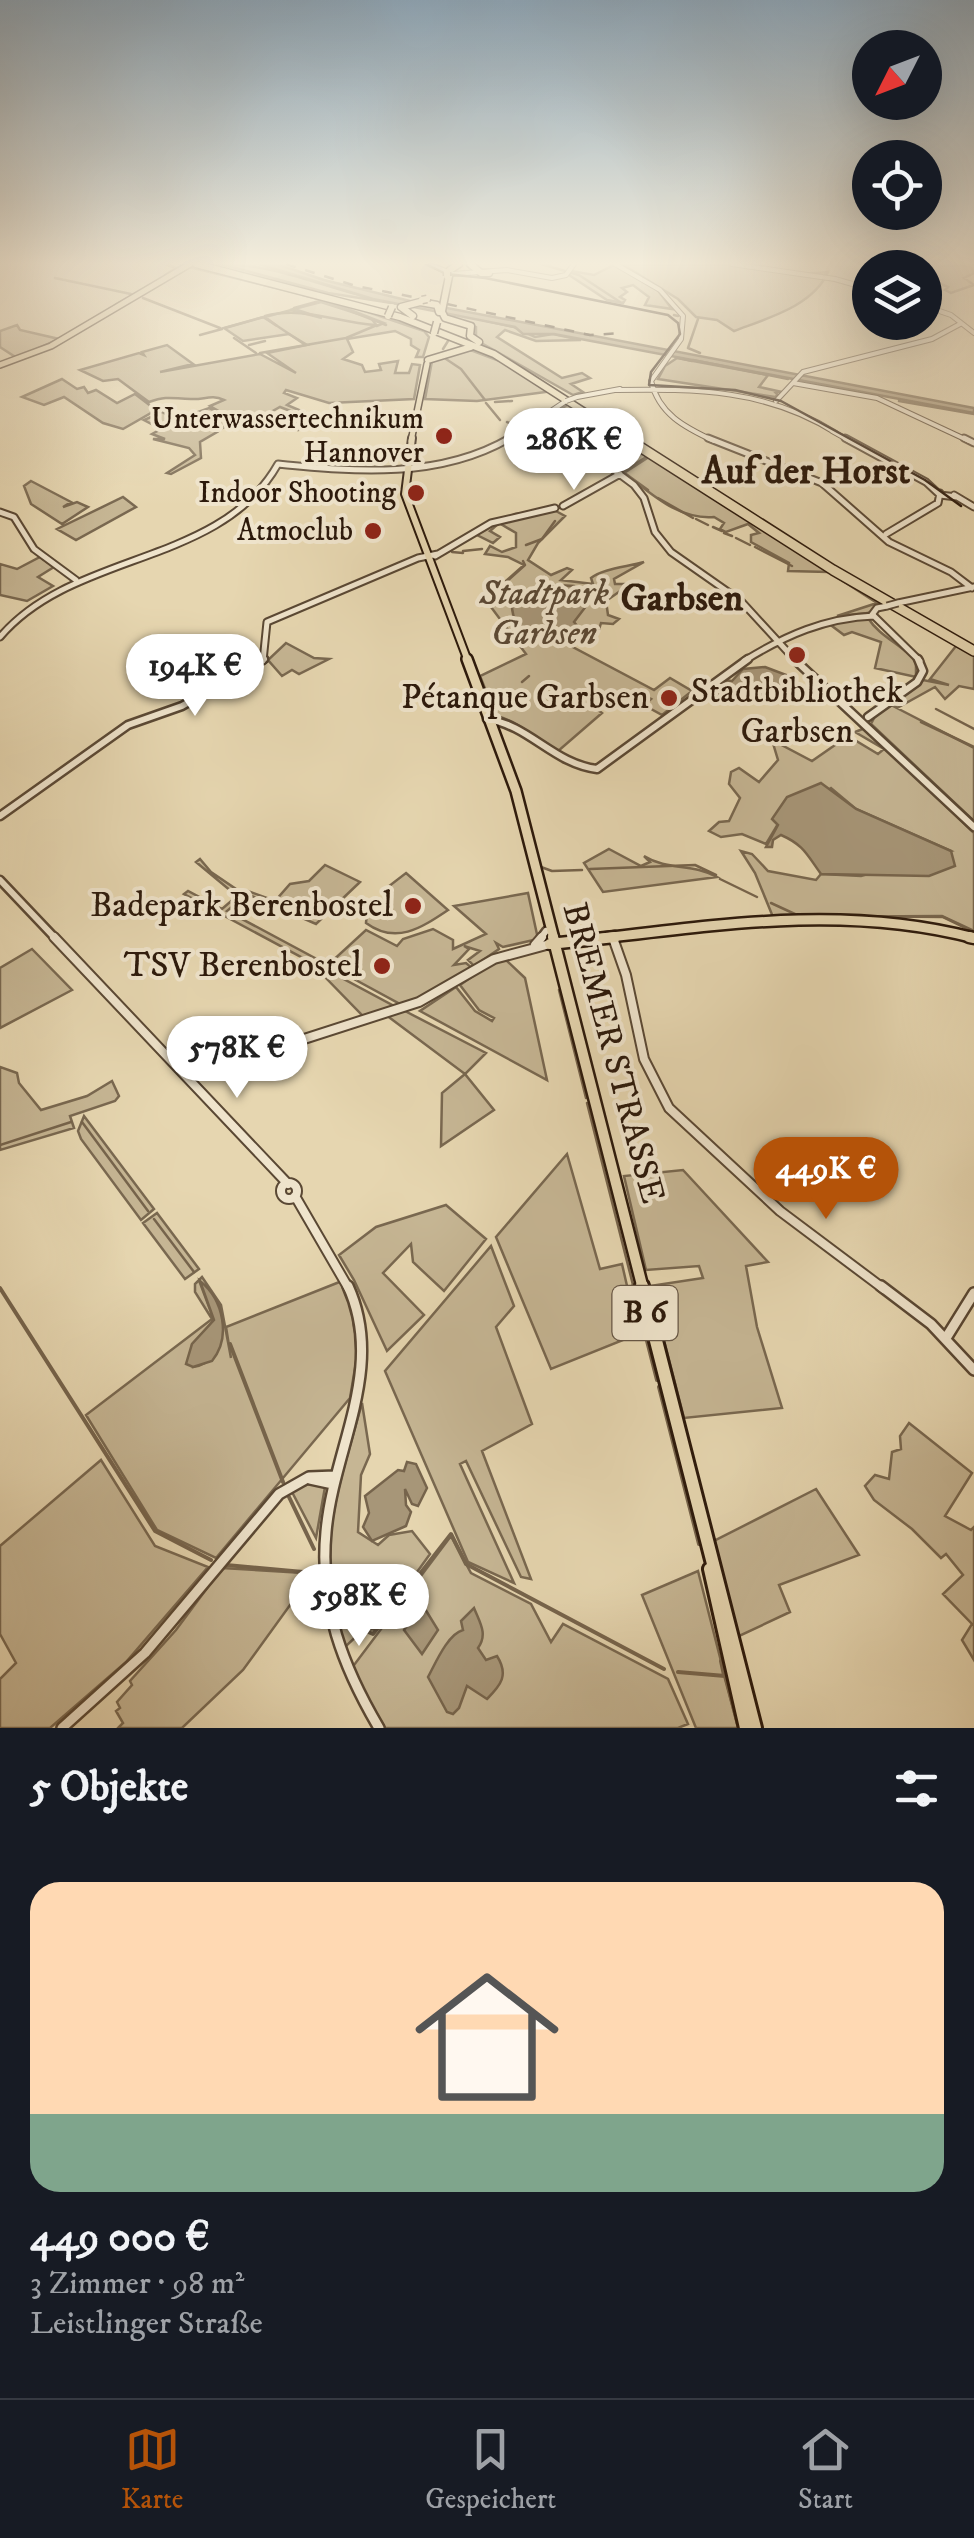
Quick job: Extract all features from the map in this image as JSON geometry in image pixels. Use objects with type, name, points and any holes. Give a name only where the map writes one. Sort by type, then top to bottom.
[{"type":"highway","name":"B 6","points":[[426,362],[432,345]]},
{"type":"highway","points":[[435,345],[440,350],[460,345]]},
{"type":"highway","points":[[470,345],[525,370]]},
{"type":"highway","points":[[474,345],[525,370]]},
{"type":"highway","points":[[474,345],[482,347]]},
{"type":"highway","points":[[479,345],[525,370],[836,568],[974,649]]},
{"type":"highway","points":[[426,362],[460,347],[482,347]]},
{"type":"main road","points":[[0,365],[53,345]]},
{"type":"main road","name":"B 6","points":[[417,401],[426,362]]},
{"type":"main road","name":"BREMER STRASSE","points":[[417,401],[404,467],[405,505],[432,554],[513,792],[704,1541],[746,1728]]},
{"type":"main road","points":[[550,937],[572,942],[760,924],[864,920],[928,926],[974,938]]},
{"type":"main road","name":"BREMER STRASSE","points":[[550,937],[756,1728]]},
{"type":"main road","points":[[558,956],[572,942]]},
{"type":"street","points":[[678,345],[658,372],[652,389],[658,404],[690,430],[826,486],[884,533],[973,588]]},
{"type":"street","points":[[775,401],[796,379],[849,358],[911,345]]},
{"type":"street","points":[[796,379],[877,398],[974,443]]},
{"type":"street","points":[[0,637],[36,604],[76,580],[166,549],[222,522],[262,488],[277,467],[390,470],[467,456],[524,431],[566,401],[617,390],[734,391],[763,397],[836,432],[926,482],[941,495],[955,496],[974,507]]},
{"type":"street","points":[[524,431],[595,456],[621,476],[644,498],[655,532],[670,551],[742,600],[786,651],[865,719],[974,827]]},
{"type":"street","points":[[390,470],[404,467]]},
{"type":"street","points":[[0,816],[128,725],[182,706],[264,661],[265,624],[432,554],[508,515],[563,506],[621,476]]},
{"type":"street","points":[[884,533],[934,505],[941,495]]},
{"type":"street","points":[[0,512],[14,517],[34,548],[76,580]]},
{"type":"street","points":[[492,722],[516,726],[534,742],[582,767],[597,769],[693,694],[789,637],[850,614],[872,616],[898,603],[973,588]]},
{"type":"street","points":[[865,719],[917,682],[923,668],[916,654],[872,616]]},
{"type":"street","points":[[771,636],[789,637]]},
{"type":"street","points":[[786,651],[784,644],[789,637]]},
{"type":"street","points":[[768,649],[786,651]]},
{"type":"street","points":[[0,880],[190,1076],[272,1168],[285,1187],[282,1196],[293,1197],[347,1283],[362,1336],[359,1390],[334,1480],[323,1549],[330,1623],[341,1659],[379,1728]]},
{"type":"street","points":[[190,1076],[419,1002],[444,992],[497,955],[534,946],[550,937]]},
{"type":"street","points":[[612,938],[626,975],[644,1059],[676,1115],[788,1217],[925,1318],[974,1370]]},
{"type":"street","points":[[190,1076],[228,1062]]},
{"type":"street","points":[[206,1094],[201,1080],[207,1071]]},
{"type":"street","points":[[946,1338],[974,1293]]},
{"type":"street","points":[[62,1728],[145,1652],[279,1494],[304,1479],[334,1480]]},
{"type":"green space","points":[[0,345],[47,345],[17,358]]},
{"type":"green space","points":[[167,345],[193,364],[160,372],[260,354],[296,373],[267,353],[307,345],[350,345],[353,352],[343,359],[362,365],[365,372],[381,370],[379,364],[398,361],[395,373],[409,373],[412,364],[420,365],[414,399],[329,403],[286,390],[284,393],[297,398],[287,405],[318,418],[298,430],[291,427],[306,417],[280,407],[248,425],[236,420],[218,431],[198,412],[209,408],[229,417],[210,406],[224,400],[166,398],[149,402],[118,379],[103,381],[80,370],[139,353],[144,355],[142,352]]},
{"type":"green space","points":[[411,345],[427,345],[423,357],[416,357],[419,350]]},
{"type":"green space","points":[[484,345],[509,345],[562,378],[582,373],[590,378],[571,384],[583,392],[573,395]]},
{"type":"green space","points":[[468,349],[510,365],[553,391],[477,401],[425,399],[432,361]]},
{"type":"green space","points":[[677,358],[768,375],[759,387],[782,392],[775,392],[775,397],[658,379],[665,366]]},
{"type":"green space","points":[[62,379],[77,389],[84,387],[88,393],[96,390],[117,403],[135,394],[156,410],[123,429],[103,423],[64,397],[44,405],[22,397]]},
{"type":"green space","points":[[570,403],[651,454],[624,471],[598,452],[531,429]]},
{"type":"green space","points":[[162,412],[176,420],[173,424],[195,414],[217,432],[200,442],[201,458],[171,474],[167,473],[195,455],[189,448],[153,439],[165,439],[152,434],[161,429],[144,420]]},
{"type":"green space","points":[[652,455],[885,604],[868,613],[837,616],[877,603],[829,572],[788,571],[789,563],[751,542],[751,535],[759,533],[748,524],[726,532],[720,529],[724,523],[714,517],[677,510],[655,497],[624,473]]},
{"type":"green space","points":[[31,481],[71,502],[63,507],[77,502],[88,507],[62,524],[31,504],[24,486]]},
{"type":"green space","points":[[123,497],[136,507],[76,540],[57,529]]},
{"type":"green space","name":"Stadtpark Garbsen","points":[[554,510],[565,516],[538,543],[528,560],[551,575],[567,568],[572,570],[561,580],[593,584],[591,578],[601,572],[644,562],[614,579],[615,584],[624,584],[623,589],[606,601],[608,615],[619,619],[613,624],[601,623],[598,633],[571,646],[654,690],[670,678],[692,691],[662,715],[644,705],[651,699],[642,695],[621,692],[608,696],[593,706],[602,713],[557,752],[520,726],[496,716],[480,676],[526,654],[488,603],[491,594],[524,565],[508,557],[485,554],[490,546],[502,552],[516,547],[516,533],[499,523],[490,531],[500,537],[493,543],[475,534],[515,514]]},
{"type":"green space","points":[[40,557],[54,567],[38,577],[53,586],[27,601],[0,595],[0,564],[17,569]]},
{"type":"green space","points":[[853,616],[868,618],[910,655],[916,661],[916,677],[875,668],[881,642],[852,632],[844,635],[828,623]]},
{"type":"green space","points":[[286,643],[314,658],[329,659],[299,674],[292,670],[282,676],[268,660]]},
{"type":"green space","points":[[956,646],[974,655],[974,689],[959,686],[945,699],[935,687],[897,708],[891,703],[923,680],[949,685],[930,679]]},
{"type":"green space","points":[[891,705],[974,748],[974,821],[871,724],[875,716]]},
{"type":"green space","points":[[865,728],[974,833],[974,931],[942,916],[773,917],[741,851],[752,854],[768,871],[816,880],[821,874],[861,876],[951,851],[856,809],[831,788],[778,824],[766,844],[742,834],[721,837],[709,831],[719,822],[729,821],[740,798],[729,784],[731,772],[739,768],[759,782],[778,760],[772,740],[812,761],[848,736],[878,754],[884,749],[855,732]]},
{"type":"green space","points":[[609,849],[641,866],[650,862],[644,856],[717,877],[603,892],[584,863]]},
{"type":"green space","points":[[200,859],[211,872],[242,893],[248,891],[275,901],[290,884],[309,881],[325,865],[360,882],[316,924],[247,894],[227,911],[328,965],[366,930],[397,946],[403,939],[433,929],[453,940],[453,949],[486,934],[454,906],[528,893],[538,939],[503,947],[496,943],[499,949],[474,966],[468,960],[480,951],[464,946],[469,949],[454,965],[466,963],[472,968],[402,1005],[330,966],[327,970],[394,1006],[363,1016],[322,974],[325,970],[184,894],[188,891],[222,909],[237,896],[196,862]]},
{"type":"green space","name":"Badepark Berenbostel","points":[[406,873],[448,910],[418,928],[398,933],[366,923],[367,912],[386,903],[383,900],[390,895],[384,890]]},
{"type":"green space","points":[[32,949],[72,990],[0,1028],[0,968]]},
{"type":"green space","points":[[496,960],[506,960],[525,978],[547,1080],[420,1011],[456,987],[475,1011],[492,1021],[494,1018],[479,1010],[460,985]]},
{"type":"green space","points":[[403,1010],[486,1053],[465,1074],[386,1015]]},
{"type":"green space","points":[[0,1067],[17,1073],[19,1083],[41,1110],[87,1096],[112,1081],[119,1096],[115,1101],[70,1116],[74,1128],[0,1150]]},
{"type":"green space","points":[[465,1074],[494,1110],[441,1146],[442,1093]]},
{"type":"green space","points":[[84,1116],[154,1209],[141,1220],[81,1139],[78,1131]]},
{"type":"green space","points":[[567,1154],[600,1269],[622,1264],[638,1334],[551,1369],[496,1237]]},
{"type":"green space","points":[[683,1170],[768,1262],[746,1266],[757,1327],[782,1408],[684,1418],[650,1286],[703,1278],[699,1266],[646,1270],[624,1176]]},
{"type":"green space","points":[[446,1205],[486,1239],[444,1291],[413,1262],[411,1244],[383,1273],[424,1315],[387,1351],[339,1255],[376,1227]]},
{"type":"green space","points":[[157,1213],[199,1269],[185,1279],[143,1223]]},
{"type":"green space","points":[[491,1246],[514,1306],[496,1327],[532,1424],[482,1451],[531,1579],[521,1577],[466,1461],[460,1464],[514,1583],[468,1562],[385,1371]]},
{"type":"green space","points":[[202,1277],[221,1305],[231,1358],[226,1327],[342,1281],[358,1350],[350,1398],[216,1558],[157,1530],[86,1415],[212,1319],[195,1292],[195,1284]],"holes":[[[200,1283],[210,1290],[222,1314],[221,1341],[206,1362],[193,1367],[192,1345],[214,1320]]]},
{"type":"green space","points":[[362,1403],[370,1454],[361,1475],[358,1532],[378,1545],[389,1535],[412,1531],[430,1554],[376,1629],[363,1630],[345,1647],[331,1580],[330,1551],[337,1497]]},
{"type":"green space","points":[[909,1423],[972,1473],[945,1516],[971,1530],[974,1527],[974,1660],[962,1640],[972,1624],[943,1594],[963,1575],[946,1554],[941,1558],[874,1500],[865,1486],[875,1475],[889,1479],[892,1452],[901,1449],[900,1436]]},
{"type":"green space","points":[[101,1460],[155,1546],[208,1567],[126,1662],[50,1728],[0,1728],[0,1679],[16,1663],[0,1634],[0,1546]]},
{"type":"green space","points":[[312,1483],[325,1487],[316,1538],[291,1490]]},
{"type":"green space","points":[[816,1489],[859,1555],[779,1585],[790,1612],[737,1637],[712,1542]]},
{"type":"green space","points":[[451,1536],[471,1573],[531,1604],[551,1642],[563,1624],[668,1679],[688,1724],[678,1728],[385,1728],[351,1669]]},
{"type":"green space","points":[[222,1568],[304,1573],[306,1583],[243,1670],[182,1728],[118,1728],[123,1723],[116,1711],[120,1708],[117,1702],[132,1685],[130,1681],[176,1630]]},
{"type":"green space","points":[[698,1571],[738,1728],[696,1728],[642,1595]]},
{"type":"shaded area","points":[[611,345],[640,345],[974,408],[974,413]]},
{"type":"shaded area","points":[[556,585],[574,586],[590,601],[574,622],[584,634],[546,639],[525,632],[517,624],[512,599]]},
{"type":"shaded area","points":[[765,667],[789,676],[775,693],[758,695],[748,702],[729,694],[707,693],[724,680],[732,681],[743,669]]},
{"type":"shaded area","points":[[821,783],[856,809],[951,851],[955,866],[929,876],[821,874],[804,851],[781,835],[773,840],[772,847],[766,847],[778,825],[772,819],[787,797]]},
{"type":"shaded area","points":[[200,1281],[215,1298],[223,1331],[212,1361],[193,1367],[186,1364],[192,1344],[214,1320]]},
{"type":"shaded area","points":[[407,1462],[416,1464],[427,1488],[418,1506],[412,1504],[405,1489],[406,1505],[411,1512],[406,1526],[372,1541],[363,1527],[369,1513],[365,1496],[398,1470],[404,1471]]},
{"type":"shaded area","points":[[422,1604],[438,1630],[422,1654],[404,1630]]},
{"type":"shaded area","points":[[474,1608],[483,1633],[478,1648],[486,1660],[497,1656],[503,1674],[487,1699],[467,1686],[453,1714],[447,1712],[428,1677],[447,1643],[463,1630],[461,1621]]},
{"type":"waterway","points":[[244,345],[256,353]]},
{"type":"waterway","points":[[260,353],[308,345]]},
{"type":"waterway","points":[[443,349],[446,345]]},
{"type":"waterway","points":[[689,345],[688,348],[700,353]]},
{"type":"waterway","points":[[679,358],[692,361]]},
{"type":"waterway","points":[[446,359],[461,369],[485,400]]},
{"type":"waterway","points":[[693,360],[788,379]]},
{"type":"waterway","points":[[495,402],[512,401]]},
{"type":"waterway","points":[[899,401],[974,414]]},
{"type":"waterway","points":[[486,403],[500,420]]},
{"type":"waterway","points":[[507,422],[519,427]]},
{"type":"waterway","points":[[532,431],[545,435]]},
{"type":"waterway","points":[[549,437],[590,450]]},
{"type":"waterway","points":[[591,450],[605,457]]},
{"type":"waterway","points":[[607,458],[623,471]]},
{"type":"waterway","points":[[626,474],[648,490]]},
{"type":"waterway","points":[[658,498],[693,518]]},
{"type":"waterway","points":[[696,519],[708,525]]},
{"type":"waterway","points":[[526,545],[542,539],[555,521]]},
{"type":"waterway","points":[[713,527],[722,531]]},
{"type":"waterway","points":[[724,533],[732,536]]},
{"type":"waterway","points":[[736,538],[750,545]]},
{"type":"waterway","points":[[755,547],[792,566]]},
{"type":"waterway","points":[[463,551],[482,549]]},
{"type":"waterway","points":[[452,552],[463,553]]},
{"type":"waterway","points":[[495,592],[525,565],[523,561]]},
{"type":"waterway","points":[[522,682],[529,676]]},
{"type":"waterway","points":[[936,709],[974,729]]},
{"type":"waterway","points":[[921,722],[974,747]]},
{"type":"waterway","points":[[590,869],[695,865],[716,875]]},
{"type":"waterway","points":[[541,867],[552,871],[582,870]]},
{"type":"waterway","points":[[720,879],[757,897]]},
{"type":"waterway","points":[[771,903],[797,915],[826,916]]},
{"type":"waterway","points":[[839,916],[943,917],[974,932]]},
{"type":"waterway","points":[[559,990],[586,1098]]},
{"type":"waterway","points":[[587,1103],[634,1289]]},
{"type":"waterway","points":[[0,1145],[71,1122]]},
{"type":"waterway","points":[[82,1122],[148,1211]]},
{"type":"waterway","points":[[154,1219],[194,1272]]},
{"type":"waterway","points":[[633,1286],[657,1380]]},
{"type":"waterway","points":[[0,1288],[155,1531],[211,1560]]},
{"type":"waterway","points":[[230,1344],[283,1482]]},
{"type":"waterway","points":[[659,1387],[699,1544]]},
{"type":"waterway","points":[[289,1497],[314,1549]]},
{"type":"waterway","points":[[328,1577],[334,1578],[359,1628],[373,1634],[451,1534],[466,1564],[664,1669]]},
{"type":"waterway","points":[[226,1565],[314,1573]]},
{"type":"waterway","points":[[721,1661],[724,1675]]},
{"type":"waterway","points":[[678,1672],[725,1676],[739,1728]]},
{"type":"tram line","points":[[672,345],[651,372],[649,385],[735,390],[781,401],[925,480],[961,506]]},
{"type":"place","name":"Unterwassertechnikum Hannover","points":[[444,436]]},
{"type":"place","name":"Indoor Shooting","points":[[416,493]]},
{"type":"place","name":"Atmoclub","points":[[373,531]]},
{"type":"place","name":"Stadtbibliothek Garbsen","points":[[797,655]]},
{"type":"place","name":"Pétanque Garbsen","points":[[669,698]]},
{"type":"place","name":"Badepark Berenbostel","points":[[413,906]]},
{"type":"place","name":"TSV Berenbostel","points":[[382,966]]},
{"type":"district","name":"Auf der Horst","points":[[806,472]]},
{"type":"district","name":"Garbsen","points":[[682,599]]}]
